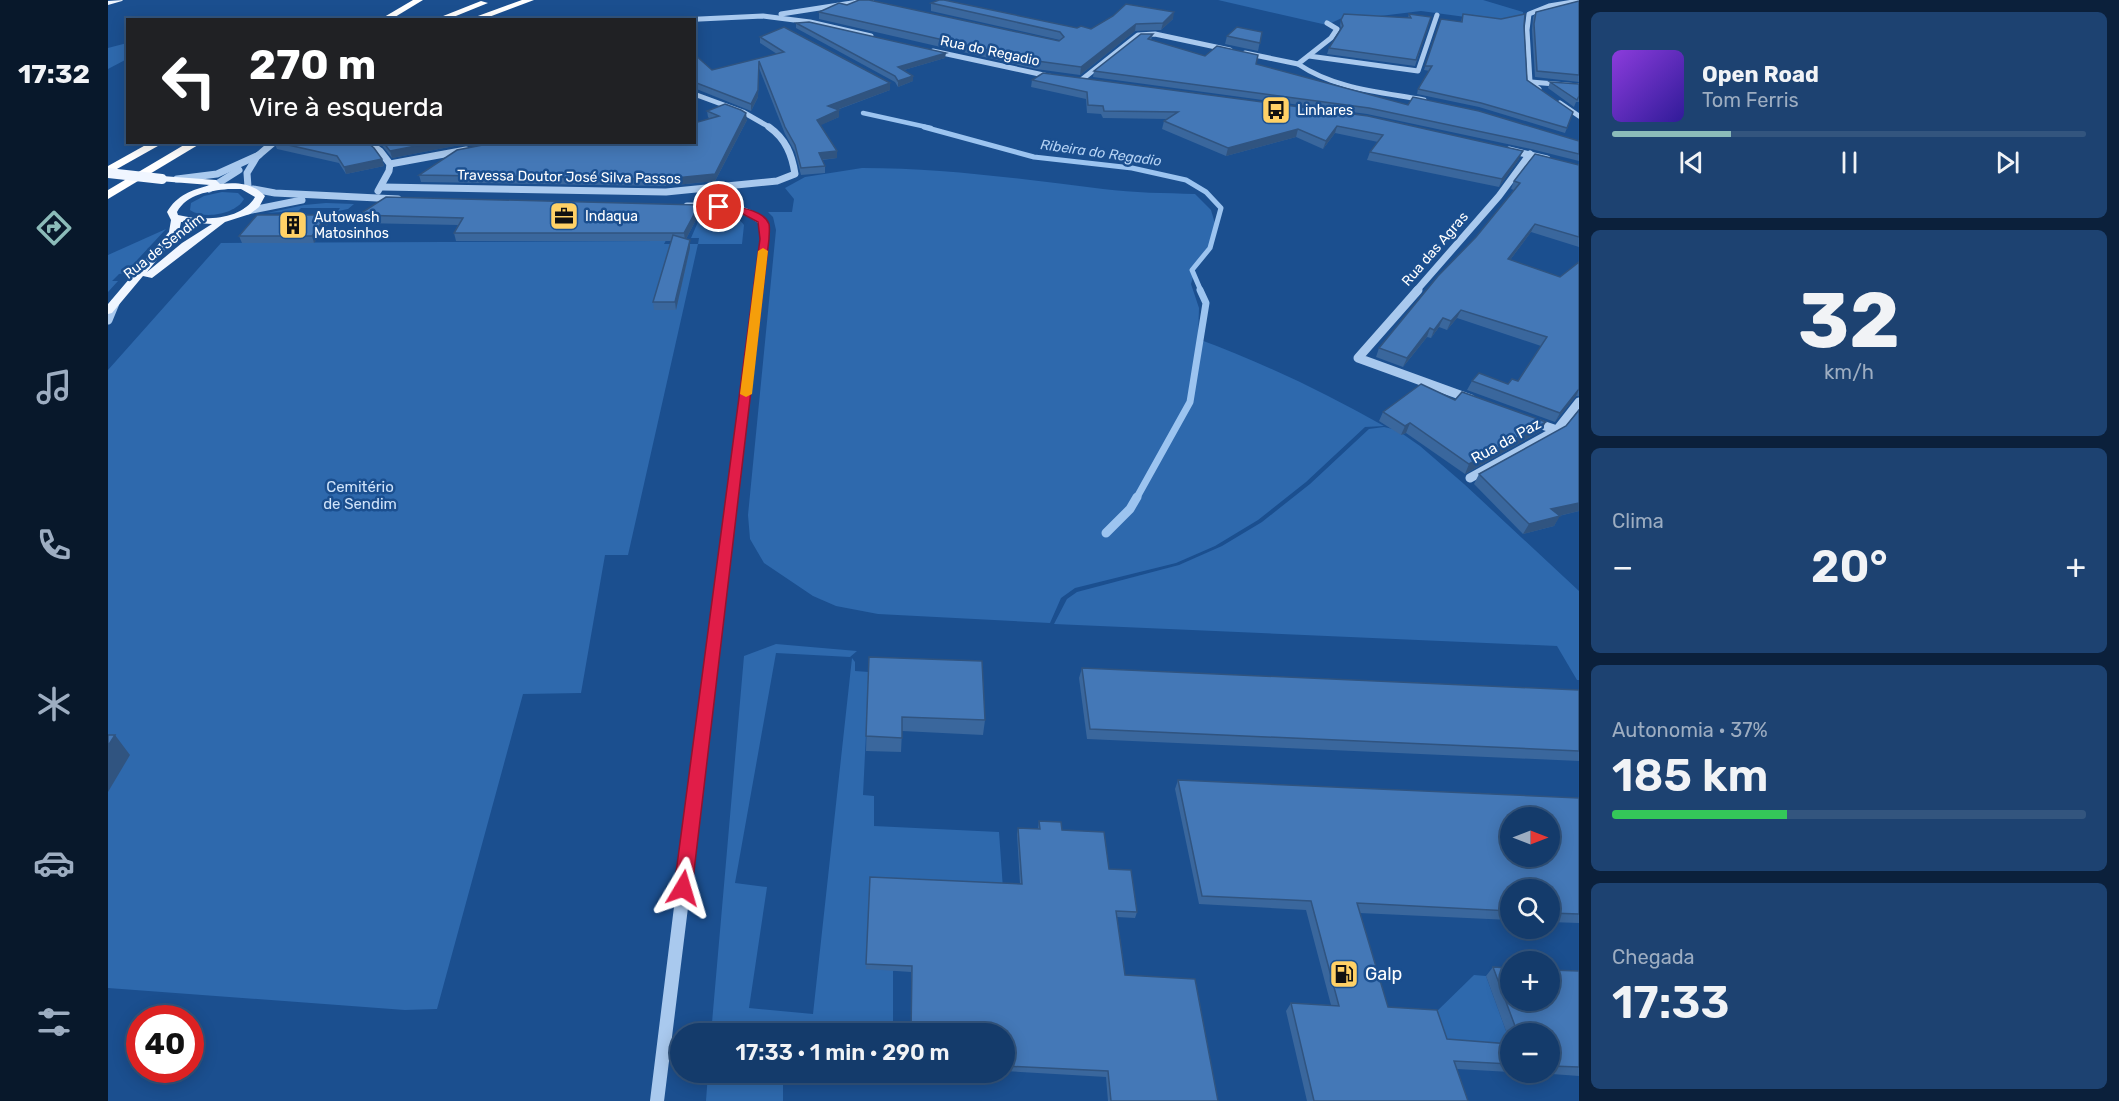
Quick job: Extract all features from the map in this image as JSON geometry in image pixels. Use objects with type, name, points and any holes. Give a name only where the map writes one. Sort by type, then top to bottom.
[{"type":"highway","points":[[387,18],[419,0]]},
{"type":"highway","points":[[443,18],[495,0]]},
{"type":"highway","points":[[477,18],[530,0]]},
{"type":"highway","points":[[108,172],[157,144]]},
{"type":"highway","points":[[108,195],[195,144]]},
{"type":"main road","points":[[108,3],[120,0]]},
{"type":"main road","points":[[108,172],[247,187],[260,196],[255,206],[233,217],[193,222],[175,217]]},
{"type":"main road","name":"Rua de Sendim","points":[[112,307],[168,240],[176,224],[172,212],[183,193],[182,190],[162,179]]},
{"type":"main road","points":[[178,202],[208,189],[247,187]]},
{"type":"main road","name":"Rua de Sendim","points":[[112,307],[186,245],[233,217]]},
{"type":"street","points":[[696,19],[763,16],[864,1],[873,2]]},
{"type":"street","points":[[1530,82],[1527,30],[1529,14],[1549,6],[1579,1]]},
{"type":"street","points":[[810,22],[813,10]]},
{"type":"street","points":[[1309,56],[1418,71],[1437,15]]},
{"type":"street","points":[[763,16],[810,22],[883,39]]},
{"type":"street","points":[[763,16],[783,27]]},
{"type":"street","points":[[1298,64],[1330,38],[1337,29],[1327,23]]},
{"type":"street","points":[[1080,81],[1138,35],[1155,34],[1298,64],[1323,79],[1434,102]]},
{"type":"street","name":"Rua do Regadio","points":[[928,50],[1057,78]]},
{"type":"street","points":[[1069,80],[1091,83]]},
{"type":"street","points":[[1530,82],[1579,86]]},
{"type":"street","points":[[1530,82],[1544,92]]},
{"type":"street","name":"Travessa Doutor José Silva Passos","points":[[382,187],[666,192],[777,181],[795,174],[789,146],[772,128],[751,115],[696,95]]},
{"type":"street","points":[[1553,98],[1579,116]]},
{"type":"street","points":[[208,189],[219,184],[272,144]]},
{"type":"street","points":[[370,144],[380,151],[390,164]]},
{"type":"street","points":[[1497,147],[1560,162]]},
{"type":"street","points":[[390,164],[476,148]]},
{"type":"street","name":"Rua das Agras","points":[[1479,402],[1358,358],[1499,196],[1530,154]]},
{"type":"street","points":[[162,179],[218,174],[259,155]]},
{"type":"street","points":[[259,155],[247,173],[247,187],[275,193],[347,198]]},
{"type":"street","points":[[372,198],[382,187],[390,164]]},
{"type":"street","points":[[247,211],[301,200],[410,199]]},
{"type":"street","points":[[657,1101],[753,341],[765,225],[755,215],[744,211],[719,207],[673,206]]},
{"type":"street","name":"Rua de Sendim","points":[[108,320],[112,307]]},
{"type":"street","name":"Rua da Paz","points":[[1470,478],[1557,430],[1579,402]]},
{"type":"street","points":[[1524,418],[1557,430]]},
{"type":"green space","points":[[1218,0],[1483,0],[1523,12],[1525,25],[1421,11],[1372,17],[1344,17],[1327,25]]},
{"type":"green space","points":[[126,43],[126,60],[108,69],[108,48]]},
{"type":"green space","points":[[862,168],[953,172],[1115,190],[1195,194],[1211,210],[1216,227],[1212,241],[1197,264],[1191,284],[1199,308],[1198,339],[1293,379],[1384,426],[1365,427],[1306,482],[1258,520],[1215,546],[1176,563],[1075,588],[1061,598],[1050,623],[878,614],[836,606],[813,596],[764,563],[750,539],[748,515],[776,230],[773,217],[768,212],[792,212],[794,199],[785,188],[805,177]]},
{"type":"green space","points":[[222,192],[238,193],[244,199],[234,208],[219,214],[203,215],[190,210],[191,203],[204,196]]},
{"type":"green space","points":[[354,204],[348,209],[338,211],[340,208],[301,208],[298,211],[267,213],[304,205]]},
{"type":"green space","name":"Cemitério de Sendim","points":[[706,211],[731,215],[744,225],[742,244],[698,244],[628,555],[605,555],[581,693],[523,694],[437,1009],[405,1010],[108,988],[108,370],[221,243],[657,241],[672,213]],"holes":[[[680,214],[701,215],[691,238],[699,238],[698,244],[664,244]]]},
{"type":"green space","points":[[166,229],[125,273],[119,274],[112,281],[118,281],[108,292],[108,255]]},
{"type":"green space","points":[[1384,427],[1397,430],[1420,446],[1579,591],[1579,680],[1557,646],[1054,624],[1067,599],[1077,592],[1179,565],[1222,546],[1262,522],[1310,484],[1369,429]]},
{"type":"green space","points":[[776,644],[857,651],[850,657],[776,653],[735,883],[767,887],[749,1008],[813,1014],[852,658],[855,662],[855,671],[869,672],[863,795],[874,796],[874,826],[999,832],[1003,889],[893,971],[893,1023],[712,1023],[744,656]]},
{"type":"green space","points":[[1474,975],[1486,976],[1503,1023],[1500,1023],[1500,1052],[1440,1047],[1430,1018]]},
{"type":"green space","points":[[707,1083],[783,1083],[783,1101],[706,1101]]},
{"type":"building","points":[[859,0],[869,0],[1059,41],[1064,37],[1060,32],[931,3],[944,0],[1091,29],[1113,16],[1126,4],[1174,12],[1163,23],[1136,24],[1081,67],[1037,61],[819,12],[839,3],[847,5]]},
{"type":"building","points":[[1579,1],[1579,75],[1537,71],[1534,24],[1536,12]]},
{"type":"building","points":[[1344,14],[1411,18],[1409,14],[1431,17],[1416,60],[1329,48],[1343,26],[1341,20]]},
{"type":"building","points":[[1463,14],[1501,19],[1525,14],[1527,80],[1573,112],[1567,128],[1481,103],[1418,89],[1432,66],[1425,66],[1441,19],[1462,22]]},
{"type":"building","points":[[809,22],[946,53],[898,67],[913,76],[898,81],[895,76],[796,23]]},
{"type":"building","points":[[784,27],[890,83],[828,106],[839,110],[817,120],[837,151],[819,153],[825,166],[801,168],[795,145],[785,127],[759,61],[758,90],[751,104],[696,83],[696,56],[712,70],[784,52],[760,37]]},
{"type":"building","points":[[1237,27],[1262,32],[1260,43],[1227,36]]},
{"type":"building","points":[[1141,34],[1153,34],[1148,39],[1205,56],[1217,46],[1258,55],[1256,64],[1408,105],[1413,97],[1479,111],[1579,141],[1579,154],[1369,108],[1094,71]]},
{"type":"building","points":[[1043,73],[1368,116],[1523,151],[1502,179],[1370,152],[1383,135],[1337,126],[1326,141],[1298,129],[1228,148],[1164,121],[1178,112],[1104,111],[1103,106],[1088,105],[1087,92],[1032,80]]},
{"type":"building","points":[[1550,82],[1579,84],[1577,100]]},
{"type":"building","points":[[725,104],[746,113],[715,174],[665,179],[419,175],[457,150],[488,144],[696,144],[696,122],[719,116],[707,111]]},
{"type":"building","points":[[284,144],[369,144],[382,159],[344,167],[337,156]]},
{"type":"building","points":[[385,144],[426,144],[390,151]]},
{"type":"building","points":[[1535,154],[1579,165],[1579,237],[1535,224],[1508,259],[1560,277],[1579,262],[1579,389],[1560,413],[1472,381],[1479,373],[1508,384],[1512,379],[1518,381],[1547,337],[1461,310],[1451,321],[1443,318],[1434,330],[1430,328],[1407,358],[1379,348],[1438,276],[1476,237],[1520,183],[1514,181]]},
{"type":"building","points":[[386,197],[699,205],[684,233],[454,233],[463,218],[358,215]]},
{"type":"building","points":[[257,215],[327,215],[312,236],[239,236]]},
{"type":"building","points":[[673,235],[690,240],[675,302],[653,302]]},
{"type":"building","points":[[1421,384],[1455,400],[1462,392],[1546,422],[1469,464],[1410,423],[1405,426],[1383,412]]},
{"type":"building","points":[[1579,410],[1579,503],[1551,509],[1560,516],[1529,524],[1479,474],[1566,426]]},
{"type":"building","points":[[869,657],[982,661],[985,720],[902,717],[902,738],[866,736]]},
{"type":"building","points":[[1082,668],[1579,690],[1579,751],[1090,729]]},
{"type":"building","points":[[108,735],[115,735],[108,746]]},
{"type":"building","points":[[1178,780],[1579,798],[1579,914],[1560,913],[1560,879],[1500,879],[1500,910],[1357,903],[1388,1007],[1437,1010],[1447,1039],[1500,1043],[1500,1063],[1454,1061],[1468,1101],[1314,1101],[1291,1003],[1339,1006],[1311,901],[1202,896]]},
{"type":"building","points":[[1039,821],[1061,822],[1062,830],[1104,832],[1109,869],[1131,870],[1137,912],[1116,911],[1125,975],[1195,979],[1218,1101],[1111,1101],[1108,1071],[1015,1066],[1015,1023],[911,1023],[912,966],[866,964],[870,877],[1022,884],[1018,828],[1040,829]]},
{"type":"building","points":[[1493,967],[1500,967],[1500,986]]},
{"type":"building","points":[[1560,970],[1579,971],[1579,1067],[1560,1066],[1560,1023],[1514,1023],[1509,1011],[1560,1011]]},
{"type":"waterway","name":"Ribeira do Regadio","points":[[863,113],[931,128]]},
{"type":"waterway","name":"Ribeira do Regadio","points":[[924,127],[1034,157],[1132,168],[1186,180],[1206,192],[1221,208],[1210,248],[1192,270],[1201,291]]},
{"type":"waterway","name":"Ribeira do Regadio","points":[[1136,499],[1190,402],[1206,303],[1200,290]]},
{"type":"waterway","name":"Ribeira do Regadio","points":[[1106,533],[1130,509],[1137,497]]},
{"type":"slow traffic","points":[[746,394],[763,251]]},
{"type":"place","name":"Linhares","points":[[1276,110]]},
{"type":"place","name":"Indaqua","points":[[564,216]]},
{"type":"place","name":"Autowash Matosinhos","points":[[293,225]]},
{"type":"place","name":"Galp","points":[[1344,974]]},
{"type":"route","points":[[683,888],[709,678],[717,633],[765,225],[755,215],[732,208],[719,207]]}]
